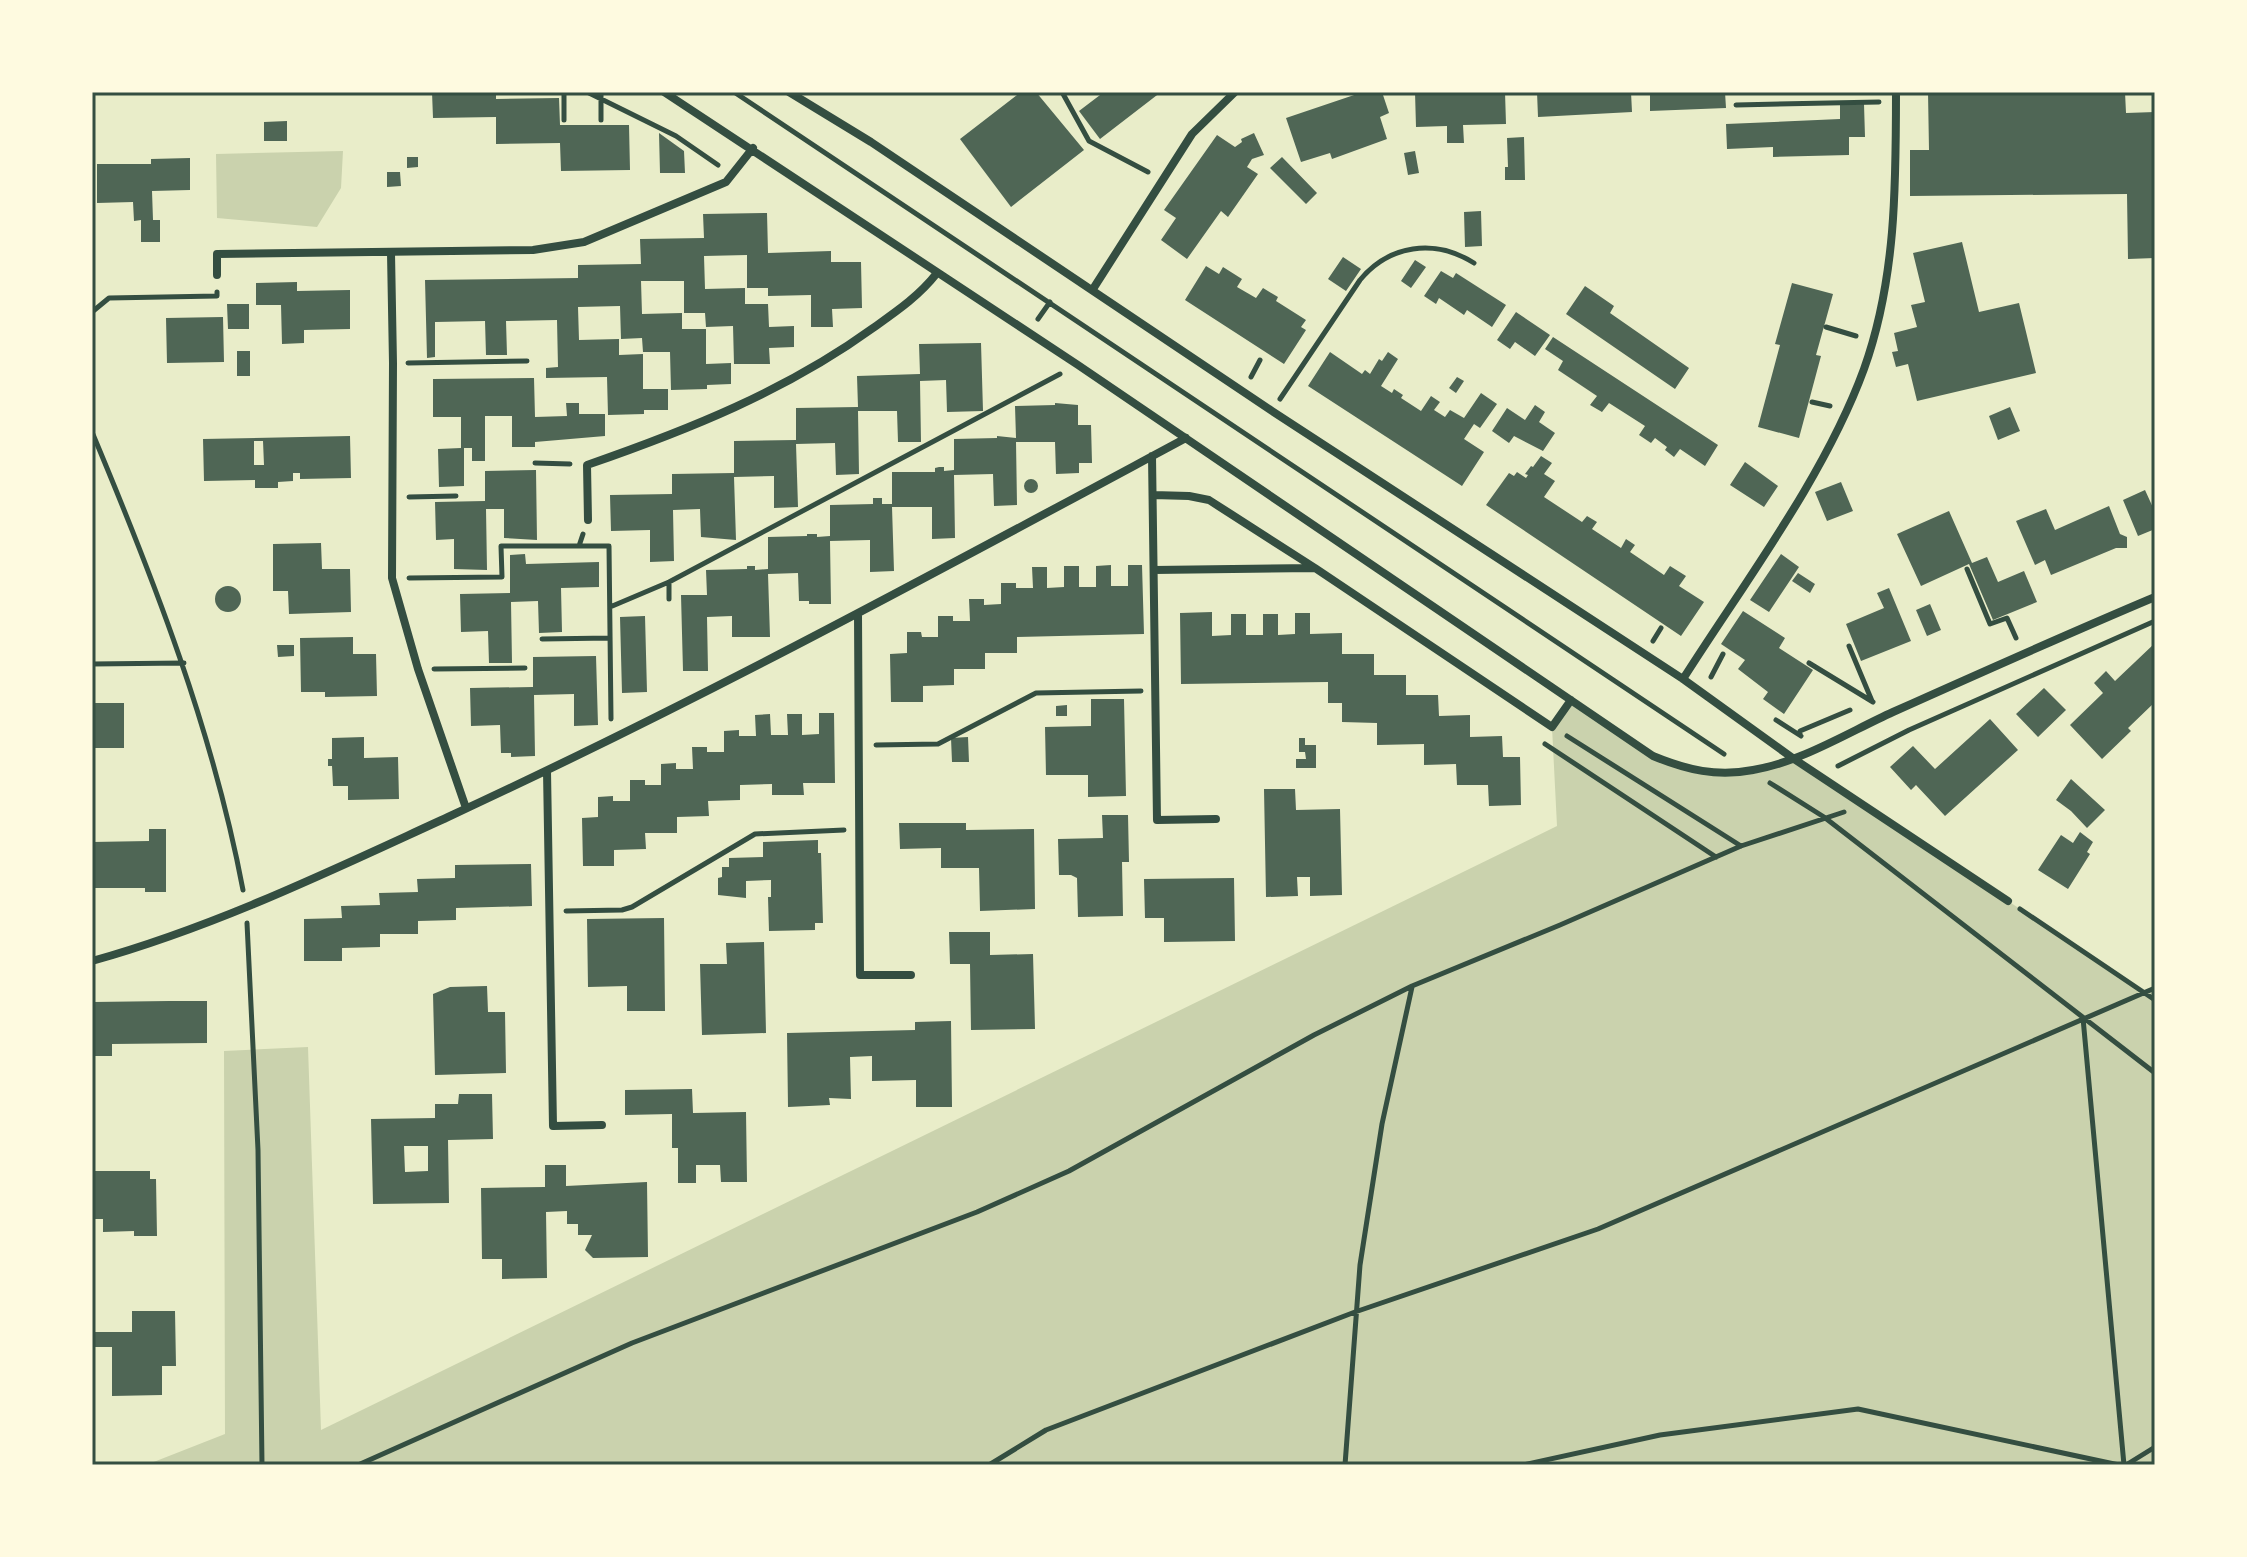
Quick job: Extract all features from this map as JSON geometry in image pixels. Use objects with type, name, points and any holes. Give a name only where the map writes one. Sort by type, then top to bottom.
[{"type":"street","points":[[664,92],[1078,365],[1653,756],[1684,769],[1718,774],[1750,771],[1794,759],[2023,653],[2155,597]]},
{"type":"street","points":[[789,92],[871,142],[1272,411],[1683,679],[1794,759],[2008,901]]},
{"type":"street","points":[[1093,289],[1192,134],[1235,92]]},
{"type":"street","points":[[1683,679],[1807,486],[1864,369],[1882,304],[1896,198],[1896,96]]},
{"type":"street","points":[[217,275],[217,254],[533,250],[584,242],[726,182],[753,148]]},
{"type":"street","points":[[391,253],[392,578],[418,669],[466,808]]},
{"type":"street","points":[[588,520],[587,465],[664,438],[725,412],[821,364],[921,294],[937,273]]},
{"type":"street","points":[[92,961],[178,935],[246,909],[547,771],[858,614],[1186,438]]},
{"type":"street","points":[[1152,456],[1157,820],[1216,819]]},
{"type":"street","points":[[1153,495],[1209,500],[1552,727],[1571,700]]},
{"type":"street","points":[[1154,570],[1315,568]]},
{"type":"street","points":[[858,614],[860,975],[911,975]]},
{"type":"street","points":[[547,771],[553,1126],[602,1125]]},
{"type":"path","points":[[564,92],[564,120]]},
{"type":"path","points":[[587,92],[676,136],[732,174]]},
{"type":"path","points":[[601,92],[601,120]]},
{"type":"path","points":[[734,92],[1750,771],[1824,817],[2155,1073]]},
{"type":"path","points":[[1062,92],[1089,141],[1162,180]]},
{"type":"path","points":[[1877,92],[1878,115]]},
{"type":"path","points":[[1736,105],[1878,102],[1896,96]]},
{"type":"path","points":[[1272,411],[1360,280],[1376,263],[1410,248],[1446,250],[1474,263]]},
{"type":"path","points":[[92,312],[109,298],[217,296],[217,275]]},
{"type":"path","points":[[1040,315],[1050,302]]},
{"type":"path","points":[[1826,327],[1872,340]]},
{"type":"path","points":[[1851,348],[1858,328]]},
{"type":"path","points":[[1250,378],[1260,360]]},
{"type":"path","points":[[393,363],[527,361]]},
{"type":"path","points":[[610,607],[669,582],[1078,365]]},
{"type":"path","points":[[1821,417],[1833,396]]},
{"type":"path","points":[[92,432],[184,663],[232,835],[246,909],[258,1150],[262,1465]]},
{"type":"path","points":[[535,463],[587,465]]},
{"type":"path","points":[[392,498],[456,496]]},
{"type":"path","points":[[579,546],[588,520]]},
{"type":"path","points":[[392,578],[502,577],[501,546],[609,546],[611,740]]},
{"type":"path","points":[[1967,569],[1990,624],[2007,618],[2036,674]]},
{"type":"path","points":[[669,582],[669,599]]},
{"type":"path","points":[[1794,759],[1839,767],[1894,737],[2155,621]]},
{"type":"path","points":[[542,639],[610,638]]},
{"type":"path","points":[[1849,646],[1872,701],[1884,716],[1894,737]]},
{"type":"path","points":[[1701,692],[1724,653]]},
{"type":"path","points":[[92,664],[184,663]]},
{"type":"path","points":[[1809,663],[1872,701]]},
{"type":"path","points":[[418,669],[525,668]]},
{"type":"path","points":[[859,745],[938,744],[1036,693],[1155,691]]},
{"type":"path","points":[[1552,727],[1741,846]]},
{"type":"path","points":[[358,1465],[632,1343],[977,1212],[1056,1177],[1314,1035],[1412,986],[1741,846],[1865,806]]},
{"type":"path","points":[[549,911],[628,909],[755,834],[859,830]]},
{"type":"path","points":[[2008,901],[2155,1000]]},
{"type":"path","points":[[1345,1465],[1360,1265],[1382,1124],[1412,986]]},
{"type":"path","points":[[989,1465],[1046,1430],[1355,1312],[1598,1229],[2155,988]]},
{"type":"path","points":[[2083,1017],[2123,1465]]},
{"type":"path","points":[[1523,1465],[1660,1435],[1858,1409],[2123,1465],[2155,1447]]},
{"type":"green space","points":[[343,151],[341,188],[317,227],[217,218],[216,154]]},
{"type":"green space","points":[[1571,700],[1653,756],[1718,774],[1794,759],[2145,992],[2155,988],[2155,1465],[146,1465],[225,1434],[224,1051],[308,1047],[321,1430],[1557,826],[1552,727]]},
{"type":"building","points":[[432,92],[496,92],[496,99],[559,98],[560,125],[629,125],[630,170],[561,171],[560,143],[496,144],[496,117],[433,118]]},
{"type":"building","points":[[1021,92],[1036,92],[1084,150],[1011,207],[960,139]]},
{"type":"building","points":[[1104,92],[1161,92],[1100,139],[1079,111]]},
{"type":"building","points":[[1363,92],[1372,92],[1373,95],[1382,92],[1389,113],[1380,117],[1387,139],[1332,159],[1330,153],[1301,162],[1286,118]]},
{"type":"building","points":[[1415,92],[1505,92],[1506,124],[1463,125],[1464,143],[1447,143],[1447,126],[1416,127]]},
{"type":"building","points":[[1537,92],[1631,92],[1632,112],[1538,117]]},
{"type":"building","points":[[1650,92],[1725,92],[1726,108],[1650,111]]},
{"type":"building","points":[[1928,92],[2125,92],[2126,113],[2155,112],[2155,258],[2128,259],[2127,194],[1910,196],[1910,150],[1929,150]]},
{"type":"building","points":[[1864,104],[1865,137],[1849,137],[1849,155],[1773,157],[1773,147],[1727,149],[1726,124],[1840,119],[1840,105]]},
{"type":"building","points":[[287,121],[287,141],[264,141],[264,122]]},
{"type":"building","points":[[659,133],[684,151],[685,173],[660,173]]},
{"type":"building","points":[[1254,133],[1264,155],[1252,159],[1247,167],[1258,174],[1228,217],[1221,211],[1187,259],[1161,240],[1176,218],[1164,210],[1217,135],[1235,147],[1242,142],[1241,139]]},
{"type":"building","points":[[1524,137],[1525,180],[1505,180],[1507,138]]},
{"type":"building","points":[[1415,151],[1419,173],[1408,175],[1404,153]]},
{"type":"building","points":[[407,157],[418,157],[418,167],[407,168]]},
{"type":"building","points":[[1282,157],[1317,193],[1306,204],[1270,168]]},
{"type":"building","points":[[190,158],[190,190],[152,191],[153,220],[160,220],[160,242],[141,242],[141,220],[134,221],[133,202],[97,203],[97,164],[151,164],[151,159]]},
{"type":"building","points":[[387,172],[400,172],[401,186],[387,187]]},
{"type":"building","points":[[1481,211],[1482,246],[1465,247],[1464,212]]},
{"type":"building","points":[[767,213],[768,253],[831,251],[831,262],[861,262],[862,308],[832,309],[833,327],[811,327],[811,295],[768,296],[768,288],[747,288],[747,255],[704,256],[705,289],[745,288],[745,304],[768,304],[769,327],[794,326],[794,347],[769,348],[770,364],[734,364],[733,326],[706,327],[705,313],[684,313],[684,281],[641,281],[642,314],[682,313],[682,329],[706,329],[706,364],[731,363],[731,384],[707,385],[707,389],[671,390],[670,352],[643,352],[642,338],[621,339],[620,306],[578,307],[579,340],[619,339],[619,355],[643,354],[643,389],[668,389],[668,410],[608,415],[607,377],[546,378],[546,368],[558,367],[557,320],[506,321],[507,355],[486,355],[485,321],[435,322],[435,357],[427,358],[425,280],[578,278],[578,265],[641,264],[640,239],[704,238],[703,214]]},
{"type":"building","points":[[1962,242],[1979,312],[2019,303],[2036,373],[1917,401],[1908,364],[1896,367],[1892,352],[1898,351],[1894,333],[1917,327],[1911,305],[1925,302],[1913,253]]},
{"type":"building","points":[[1343,257],[1361,269],[1346,291],[1328,279]]},
{"type":"building","points":[[1415,260],[1426,267],[1411,288],[1401,281]]},
{"type":"building","points":[[1206,266],[1219,274],[1223,267],[1242,279],[1237,287],[1256,298],[1263,288],[1278,297],[1276,301],[1306,320],[1301,327],[1306,330],[1284,364],[1185,300]]},
{"type":"building","points":[[1441,271],[1453,278],[1456,273],[1506,305],[1492,327],[1467,310],[1464,315],[1439,298],[1436,304],[1424,296]]},
{"type":"building","points":[[297,282],[297,291],[350,290],[350,329],[304,330],[304,343],[282,344],[281,305],[256,305],[256,283]]},
{"type":"building","points":[[1792,283],[1833,294],[1816,355],[1821,356],[1799,438],[1758,427],[1780,345],[1775,344]]},
{"type":"building","points":[[1585,286],[1614,306],[1610,313],[1689,368],[1675,389],[1566,314]]},
{"type":"building","points":[[227,304],[249,304],[249,329],[228,329]]},
{"type":"building","points":[[1516,312],[1550,335],[1535,356],[1515,342],[1510,349],[1497,340]]},
{"type":"building","points":[[223,317],[224,362],[167,363],[166,318]]},
{"type":"building","points":[[1553,337],[1718,445],[1705,466],[1680,449],[1674,457],[1655,438],[1651,443],[1639,435],[1645,426],[1609,403],[1602,412],[1590,405],[1597,396],[1558,370],[1563,361],[1545,349]]},
{"type":"building","points":[[981,343],[983,411],[947,412],[946,380],[920,381],[921,442],[898,442],[897,411],[858,411],[859,474],[836,475],[835,443],[796,444],[798,507],[774,508],[774,476],[734,477],[736,540],[701,537],[700,509],[673,510],[674,561],[650,562],[650,530],[611,531],[610,495],[672,494],[672,474],[734,473],[734,441],[796,440],[796,408],[858,407],[857,376],[920,374],[919,344]]},
{"type":"building","points":[[237,351],[250,351],[250,376],[237,376]]},
{"type":"building","points":[[1330,352],[1362,374],[1365,370],[1370,374],[1379,359],[1382,361],[1388,352],[1398,359],[1381,386],[1392,393],[1394,389],[1403,395],[1401,398],[1421,411],[1431,396],[1440,402],[1434,410],[1445,417],[1450,410],[1464,418],[1481,393],[1497,404],[1480,428],[1474,424],[1464,439],[1484,452],[1462,486],[1308,386]]},
{"type":"building","points":[[1457,377],[1464,381],[1456,393],[1449,388]]},
{"type":"building","points":[[534,378],[535,417],[567,416],[566,403],[579,403],[579,414],[605,414],[605,436],[535,442],[535,447],[512,447],[512,416],[485,416],[485,461],[472,461],[472,448],[464,448],[464,486],[439,487],[438,449],[461,448],[461,417],[433,417],[433,379]]},
{"type":"building","points":[[1078,405],[1078,425],[1091,425],[1092,463],[1079,463],[1079,473],[1056,474],[1055,442],[1016,442],[1017,505],[994,506],[993,474],[954,475],[955,538],[932,539],[932,507],[892,507],[894,571],[870,572],[870,540],[830,541],[831,604],[799,601],[798,573],[768,574],[770,637],[732,637],[732,616],[707,617],[708,671],[683,671],[681,595],[707,595],[706,570],[747,569],[747,566],[755,566],[755,570],[768,569],[768,537],[830,536],[830,505],[873,504],[873,498],[882,498],[882,504],[892,504],[892,472],[935,472],[935,468],[939,467],[944,467],[944,471],[954,470],[954,439],[1016,438],[1015,406]]},
{"type":"building","points":[[1535,405],[1545,412],[1539,422],[1555,433],[1543,451],[1514,436],[1509,443],[1492,431],[1507,408],[1525,420]]},
{"type":"building","points":[[2010,407],[2020,431],[1998,440],[1989,416]]},
{"type":"building","points":[[350,436],[351,478],[300,479],[300,473],[293,473],[293,481],[278,482],[278,488],[255,488],[255,480],[204,481],[203,439]],"holes":[[[254,441],[263,441],[264,465],[254,465]]]},
{"type":"building","points":[[1541,456],[1552,463],[1544,474],[1555,481],[1544,497],[1582,522],[1587,516],[1597,522],[1592,529],[1621,548],[1626,539],[1635,545],[1630,552],[1664,575],[1670,566],[1686,576],[1679,586],[1704,602],[1681,636],[1486,505],[1509,473],[1514,476],[1517,472],[1526,478],[1528,475],[1525,474]]},
{"type":"building","points":[[1745,462],[1778,486],[1764,507],[1730,485]]},
{"type":"building","points":[[536,470],[537,540],[504,538],[504,509],[486,509],[487,570],[454,569],[454,539],[436,540],[435,502],[485,501],[485,471]]},
{"type":"building","points":[[1031,479],[1038,486],[1031,493],[1024,486]]},
{"type":"building","points":[[1841,482],[1853,511],[1827,521],[1815,492]]},
{"type":"building","points":[[2145,490],[2155,512],[2155,529],[2138,536],[2123,500]]},
{"type":"building","points":[[2109,506],[2120,534],[2127,537],[2127,548],[2116,548],[2051,575],[2045,560],[2035,565],[2016,521],[2046,509],[2055,530]]},
{"type":"building","points":[[1949,511],[1972,563],[1987,557],[1998,582],[2024,571],[2037,602],[1993,620],[1969,564],[1921,586],[1897,534]]},
{"type":"building","points":[[321,543],[322,569],[350,569],[351,612],[289,614],[288,591],[273,591],[273,544]]},
{"type":"building","points":[[525,554],[526,564],[599,562],[599,587],[561,588],[562,632],[539,633],[538,601],[511,602],[512,663],[489,663],[488,631],[461,632],[460,594],[510,593],[510,555]]},
{"type":"building","points":[[1781,554],[1799,567],[1769,612],[1750,600]]},
{"type":"building","points":[[1111,565],[1111,586],[1128,586],[1128,565],[1142,565],[1144,634],[1017,637],[1017,653],[985,653],[985,669],[954,669],[954,685],[923,686],[923,702],[891,702],[890,654],[907,653],[907,632],[921,632],[922,637],[938,637],[938,616],[953,616],[953,621],[970,621],[969,599],[984,599],[984,605],[1001,604],[1001,583],[1016,583],[1016,588],[1033,588],[1032,567],[1047,567],[1047,588],[1064,587],[1064,566],[1079,566],[1079,587],[1096,587],[1096,566]]},
{"type":"building","points":[[1798,573],[1815,584],[1810,593],[1792,581]]},
{"type":"building","points":[[228,586],[237,590],[241,599],[237,608],[228,612],[219,608],[215,599],[219,590]]},
{"type":"building","points":[[1889,588],[1911,641],[1861,661],[1846,624],[1884,608],[1877,593]]},
{"type":"building","points":[[1930,604],[1941,630],[1927,636],[1916,610]]},
{"type":"building","points":[[1743,611],[1785,638],[1779,648],[1813,670],[1784,714],[1763,699],[1768,692],[1738,669],[1745,660],[1721,644]]},
{"type":"building","points":[[1212,612],[1212,636],[1231,635],[1231,614],[1246,614],[1246,635],[1263,635],[1263,614],[1278,614],[1278,635],[1295,634],[1295,613],[1310,613],[1310,634],[1342,633],[1342,654],[1374,654],[1374,675],[1406,675],[1406,695],[1438,695],[1439,716],[1470,715],[1470,737],[1502,736],[1503,757],[1520,757],[1521,805],[1489,806],[1488,785],[1457,785],[1456,764],[1424,765],[1424,744],[1377,745],[1377,723],[1342,722],[1342,703],[1328,703],[1328,682],[1181,684],[1180,613]]},
{"type":"building","points":[[645,616],[647,692],[622,693],[620,617]]},
{"type":"building","points":[[353,637],[353,654],[376,654],[377,696],[325,697],[325,692],[301,692],[300,638]]},
{"type":"building","points":[[2155,643],[2155,702],[2102,759],[2070,725],[2103,693],[2094,683],[2106,671],[2115,681]]},
{"type":"building","points":[[277,645],[294,645],[294,656],[278,657]]},
{"type":"building","points":[[596,656],[598,725],[574,726],[574,694],[534,695],[535,756],[511,757],[511,753],[501,753],[500,725],[471,726],[470,688],[533,687],[533,657]]},
{"type":"building","points":[[2044,688],[2066,710],[2038,737],[2016,714]]},
{"type":"building","points":[[1091,699],[1124,699],[1126,796],[1088,797],[1088,775],[1046,775],[1045,727],[1091,726]]},
{"type":"building","points":[[92,703],[124,703],[124,748],[92,748]]},
{"type":"building","points":[[1067,705],[1067,716],[1056,716],[1056,706]]},
{"type":"building","points":[[819,713],[834,713],[835,783],[803,783],[804,795],[772,795],[772,784],[740,785],[740,800],[708,801],[709,816],[677,817],[677,833],[645,833],[646,849],[614,850],[614,866],[583,866],[582,818],[598,817],[598,797],[613,796],[613,801],[630,801],[630,780],[645,780],[645,785],[661,785],[661,764],[676,763],[676,769],[693,769],[692,747],[707,747],[707,752],[724,752],[724,731],[739,730],[739,736],[756,736],[755,715],[770,714],[771,735],[788,735],[787,714],[802,714],[802,735],[819,734]]},
{"type":"building","points":[[1990,719],[2018,750],[1945,816],[1916,785],[1911,790],[1890,767],[1913,746],[1935,769]]},
{"type":"building","points":[[364,737],[364,758],[398,757],[399,799],[348,800],[348,786],[333,786],[332,766],[328,766],[328,759],[332,759],[332,738]]},
{"type":"building","points":[[968,737],[969,762],[952,762],[951,738]]},
{"type":"building","points":[[1299,738],[1305,738],[1305,745],[1316,745],[1316,768],[1296,768],[1296,759],[1306,759],[1305,752],[1299,752]]},
{"type":"building","points":[[2071,779],[2105,810],[2087,828],[2056,800]]},
{"type":"building","points":[[1264,789],[1295,789],[1296,810],[1340,809],[1342,895],[1310,896],[1310,877],[1297,877],[1298,896],[1266,897]]},
{"type":"building","points":[[1102,815],[1128,815],[1129,862],[1122,862],[1123,916],[1078,917],[1077,878],[1059,875],[1058,839],[1103,838]]},
{"type":"building","points":[[899,823],[966,823],[966,830],[1034,829],[1035,909],[980,911],[979,868],[941,868],[941,848],[900,849]]},
{"type":"building","points":[[149,829],[166,829],[166,892],[145,892],[145,888],[92,888],[92,842],[149,841]]},
{"type":"building","points":[[2080,832],[2093,842],[2087,852],[2090,854],[2068,889],[2038,870],[2061,835],[2073,843]]},
{"type":"building","points":[[818,840],[823,923],[815,923],[815,930],[769,931],[771,880],[746,881],[746,898],[718,895],[718,878],[722,877],[722,867],[729,867],[729,858],[763,857],[763,842]]},
{"type":"building","points":[[531,864],[532,906],[456,908],[456,920],[418,921],[418,934],[380,934],[380,947],[342,948],[342,961],[304,961],[304,919],[342,918],[341,906],[380,905],[379,893],[418,892],[417,879],[455,878],[455,865]]},
{"type":"building","points":[[1234,878],[1235,941],[1164,942],[1164,918],[1145,918],[1144,879]]},
{"type":"building","points":[[664,918],[665,1011],[627,1011],[627,986],[588,987],[587,919]]},
{"type":"building","points":[[949,932],[990,932],[990,955],[1033,954],[1035,1029],[971,1030],[970,964],[950,964]]},
{"type":"building","points":[[764,942],[766,1033],[702,1035],[700,964],[727,964],[726,943]]},
{"type":"building","points":[[487,986],[488,1012],[505,1012],[506,1073],[435,1075],[433,994],[450,987]]},
{"type":"building","points":[[207,1001],[207,1043],[112,1044],[112,1056],[92,1056],[93,1002]]},
{"type":"building","points":[[951,1021],[952,1107],[916,1107],[916,1080],[872,1081],[872,1056],[850,1057],[851,1099],[829,1098],[830,1105],[788,1107],[787,1033],[915,1030],[915,1022]]},
{"type":"building","points":[[692,1089],[693,1113],[746,1112],[747,1182],[721,1182],[720,1165],[696,1165],[696,1183],[678,1183],[678,1148],[672,1148],[672,1114],[625,1115],[625,1090]]},
{"type":"building","points":[[459,1094],[492,1094],[493,1139],[448,1140],[449,1203],[373,1204],[371,1119],[435,1118],[435,1104],[458,1104]],"holes":[[[404,1146],[428,1146],[428,1171],[405,1172]]]},
{"type":"building","points":[[545,1165],[566,1165],[566,1186],[647,1182],[648,1257],[593,1258],[585,1250],[592,1235],[578,1235],[578,1224],[567,1224],[567,1211],[546,1212],[547,1278],[502,1279],[502,1259],[482,1259],[481,1188],[545,1187]]},
{"type":"building","points":[[92,1171],[150,1171],[150,1179],[156,1179],[157,1236],[134,1236],[134,1231],[103,1232],[103,1219],[92,1219]]},
{"type":"building","points":[[132,1311],[175,1311],[176,1366],[162,1366],[162,1395],[112,1396],[112,1347],[92,1347],[92,1332],[132,1332]]}]
